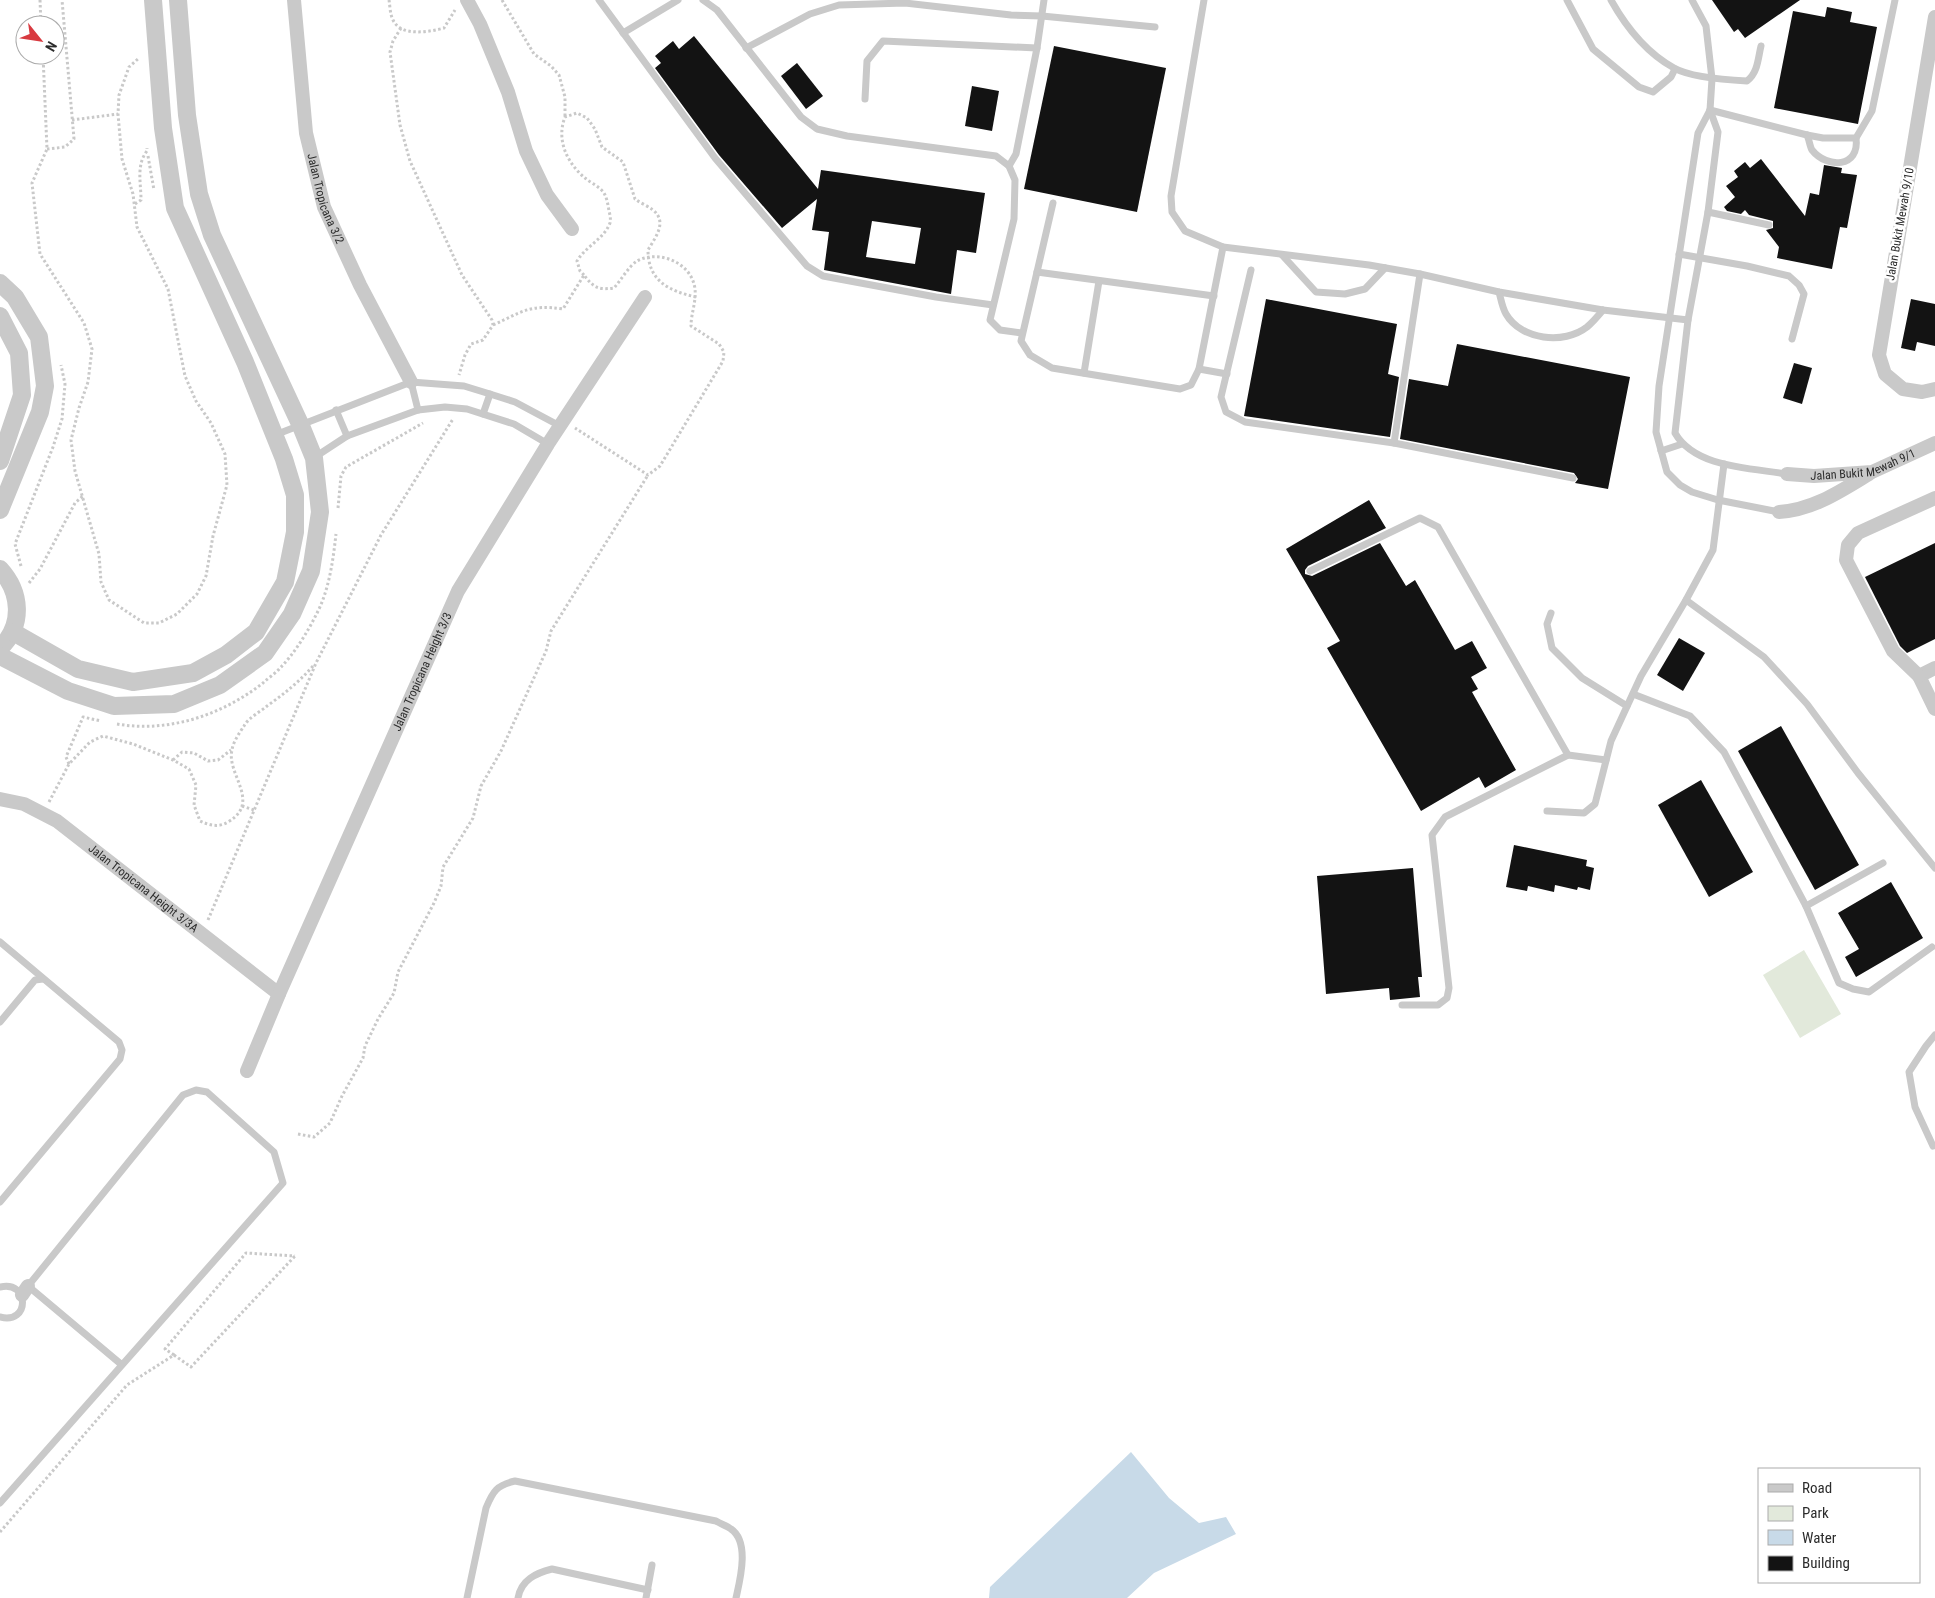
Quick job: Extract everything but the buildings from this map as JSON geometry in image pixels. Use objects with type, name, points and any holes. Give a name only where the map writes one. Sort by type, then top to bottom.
[{"type":"street","points":[[12,632],[78,669],[133,682],[193,673],[226,655],[256,632],[286,582],[295,532],[295,495],[284,459],[245,362],[175,208],[163,128],[153,0]]},
{"type":"street","points":[[0,656],[68,691],[114,706],[174,704],[220,686],[265,653],[292,614],[311,571],[320,512],[314,458],[212,235],[199,194],[187,115],[178,0]]},
{"type":"street","name":"Jalan Tropicana 3/2","points":[[294,0],[306,133],[324,207],[360,285],[411,382]]},
{"type":"street","points":[[468,0],[508,92],[526,151],[547,195],[572,229]]},
{"type":"street","name":"Jalan Bukit Mewah 9/10","points":[[1935,17],[1878,354],[1885,374],[1903,389],[1922,392],[1935,389]]},
{"type":"street","points":[[0,283],[14,297],[39,337],[45,386],[40,412],[0,510]]},
{"type":"street","name":"Jalan Tropicana Height 3/3","points":[[247,1071],[278,994],[458,591],[548,444],[645,297]]},
{"type":"street","points":[[0,316],[19,353],[22,395],[0,461]]},
{"type":"street","name":"Jalan Bukit Mewah 9/1","points":[[1787,474],[1814,476],[1872,472],[1935,443]]},
{"type":"street","points":[[1779,512],[1794,511],[1816,503],[1872,472]]},
{"type":"street","points":[[1935,498],[1858,533],[1848,545],[1846,560],[1893,651],[1919,676],[1935,709]]},
{"type":"street","points":[[0,569],[9,579],[16,596],[17,614],[12,632],[0,648]]},
{"type":"street","points":[[1919,676],[1935,668]]},
{"type":"street","name":"Jalan Tropicana Height 3/3A","points":[[0,799],[24,804],[57,821],[278,994]]},
{"type":"lane","points":[[599,0],[715,158],[807,266],[823,276],[936,297],[993,305]]},
{"type":"lane","points":[[623,33],[678,0]]},
{"type":"lane","points":[[703,0],[717,10],[801,117],[817,129],[847,136],[996,156],[1009,166],[1015,180],[1014,218],[990,320],[1000,330],[1022,333]]},
{"type":"lane","points":[[826,8],[827,0]]},
{"type":"lane","points":[[1009,166],[1016,154],[1037,48],[1044,0]]},
{"type":"lane","points":[[1204,0],[1170,196],[1172,212],[1185,231],[1223,247],[1385,268],[1499,292],[1603,310],[1688,320]]},
{"type":"lane","points":[[1567,0],[1593,50],[1639,87],[1653,92],[1671,77],[1675,69]]},
{"type":"lane","points":[[1611,0],[1623,21],[1647,48],[1675,69],[1712,79],[1747,81],[1752,77],[1757,66],[1761,46]]},
{"type":"lane","points":[[1692,0],[1706,26],[1712,79],[1710,110],[1718,132],[1708,212],[1688,320],[1675,433],[1682,444],[1703,458],[1724,464],[1787,474]]},
{"type":"lane","points":[[1807,135],[1812,150],[1826,160],[1844,163],[1852,157],[1857,147],[1856,138],[1872,112],[1894,0]]},
{"type":"lane","points":[[746,48],[810,14],[826,8],[839,5],[905,1],[1011,15],[1042,16],[1155,27]]},
{"type":"lane","points":[[865,99],[867,61],[884,41],[1037,48]]},
{"type":"lane","points":[[1710,110],[1807,135],[1823,138],[1856,138]]},
{"type":"lane","points":[[1710,110],[1698,133],[1658,386],[1656,432],[1667,472],[1672,479],[1692,492],[1718,500],[1779,512]]},
{"type":"lane","points":[[1053,203],[1021,341],[1030,356],[1052,368],[1180,389],[1191,384],[1198,369],[1223,247]]},
{"type":"lane","points":[[1708,212],[1769,225]]},
{"type":"lane","points":[[1679,254],[1789,276],[1799,285],[1804,294],[1792,339]]},
{"type":"lane","points":[[1281,255],[1316,292],[1346,294],[1365,289],[1385,268]]},
{"type":"lane","points":[[1251,270],[1221,397],[1226,412],[1245,422],[1394,443],[1573,478]]},
{"type":"lane","points":[[1037,272],[1214,296]]},
{"type":"lane","points":[[1394,443],[1420,274]]},
{"type":"lane","points":[[1084,373],[1099,281]]},
{"type":"lane","points":[[1499,292],[1505,313],[1517,328],[1542,337],[1564,338],[1586,328],[1603,310]]},
{"type":"lane","points":[[1198,369],[1226,374]]},
{"type":"lane","points":[[274,435],[411,382],[457,386],[490,394],[515,402],[562,424]]},
{"type":"lane","points":[[411,382],[418,410]]},
{"type":"lane","points":[[483,414],[490,394]]},
{"type":"lane","points":[[314,458],[347,436],[418,410],[445,407],[483,414],[514,424],[548,444]]},
{"type":"lane","points":[[336,410],[347,436]]},
{"type":"lane","points":[[1660,451],[1682,444]]},
{"type":"lane","points":[[1548,811],[1584,813],[1595,804],[1611,741],[1627,706],[1641,676],[1713,550],[1724,464]]},
{"type":"lane","points":[[1310,571],[1420,518],[1438,527],[1568,755]]},
{"type":"lane","points":[[1686,600],[1764,657],[1807,704],[1858,773],[1935,868]]},
{"type":"lane","points":[[1551,612],[1547,624],[1552,648],[1582,678],[1627,706]]},
{"type":"lane","points":[[1633,694],[1690,716],[1724,752],[1806,906],[1839,983],[1853,989],[1869,992],[1932,947]]},
{"type":"lane","points":[[1402,1005],[1438,1004],[1447,998],[1449,988],[1432,835],[1445,817],[1568,755],[1606,760]]},
{"type":"lane","points":[[1806,906],[1883,863]]},
{"type":"lane","points":[[0,942],[119,1042],[122,1050],[120,1059],[0,1202]]},
{"type":"lane","points":[[0,1022],[35,980],[43,979]]},
{"type":"lane","points":[[1932,1146],[1915,1107],[1909,1072],[1935,1035]]},
{"type":"lane","points":[[0,1317],[7,1318],[17,1315],[23,1306],[25,1291],[183,1095],[196,1090],[207,1092],[274,1152],[283,1183],[0,1503]]},
{"type":"lane","points":[[0,1287],[10,1286],[19,1291],[25,1291],[122,1365]]},
{"type":"lane","points":[[467,1598],[486,1508],[491,1495],[501,1484],[515,1481],[716,1521],[733,1530],[740,1544],[743,1561],[736,1598]]},
{"type":"lane","points":[[646,1598],[652,1565]]},
{"type":"lane","points":[[518,1598],[526,1582],[537,1573],[552,1569],[648,1590]]},
{"type":"path","points":[[40,0],[41,15]]},
{"type":"path","points":[[47,149],[65,147],[74,139],[62,0]]},
{"type":"path","points":[[389,0],[393,20],[401,28],[411,32],[431,32],[444,28],[456,9]]},
{"type":"path","points":[[298,1134],[314,1137],[330,1123],[342,1096],[363,1058],[365,1046],[378,1019],[394,994],[398,972],[434,903],[444,866],[473,818],[481,786],[501,751],[546,651],[551,632],[648,475],[660,466],[723,361],[724,352],[719,344],[692,326],[691,314],[696,297],[694,285],[690,274],[680,266],[660,256],[648,257],[635,262],[614,288],[602,290],[592,285],[580,271],[577,261],[582,253],[604,234],[610,221],[608,204],[603,191],[584,178],[566,156],[561,143],[561,127],[565,117],[566,97],[559,76],[551,66],[534,54],[502,0]]},
{"type":"path","points":[[401,28],[390,52],[400,125],[410,161],[462,275],[492,320],[493,325]]},
{"type":"path","points":[[43,65],[47,149],[32,184],[40,254],[84,322],[92,350],[88,382],[71,440],[75,471],[99,554],[101,582],[109,600],[144,623],[159,623],[177,614],[197,594],[206,576],[213,536],[227,485],[225,454],[211,423],[196,401],[185,376],[168,288],[137,227],[133,194],[122,159],[118,114],[119,94],[129,68],[138,58],[139,66]]},
{"type":"path","points":[[565,117],[578,113],[587,118],[595,129],[602,147],[623,162],[635,200],[653,210],[659,218],[660,230],[648,250],[648,257],[652,271],[660,283],[673,291],[696,297]]},
{"type":"path","points":[[72,120],[118,114]]},
{"type":"path","points":[[146,143],[154,192]]},
{"type":"path","points":[[135,204],[141,200],[141,158],[148,151]]},
{"type":"path","points":[[457,386],[465,355],[471,344],[483,340],[493,325],[531,308],[543,306],[563,309],[584,275]]},
{"type":"path","points":[[202,934],[316,663],[381,535],[453,418],[454,408]]},
{"type":"path","points":[[562,424],[648,475]]},
{"type":"path","points":[[30,589],[29,582],[40,569],[75,503],[83,496]]},
{"type":"path","points":[[173,760],[182,752],[194,753],[208,761],[218,760],[231,750],[245,724],[300,682],[316,663]]},
{"type":"path","points":[[43,813],[69,764],[90,742],[103,736],[132,744],[173,760],[189,769],[196,784],[194,805],[200,821],[211,826],[224,825],[236,818],[242,806],[242,787],[233,771],[231,750]]},
{"type":"path","points":[[242,806],[254,810]]},
{"type":"path","points":[[246,1253],[295,1256],[191,1368],[174,1355],[165,1348],[246,1253]]},
{"type":"path","points":[[0,1532],[127,1385],[174,1355]]},
{"type":"green space","points":[[1804,950],[1841,1014],[1800,1038],[1763,975]]},
{"type":"water","points":[[1131,1452],[1169,1498],[1199,1523],[1226,1517],[1236,1534],[1154,1573],[1127,1598],[989,1598],[990,1587]]}]
